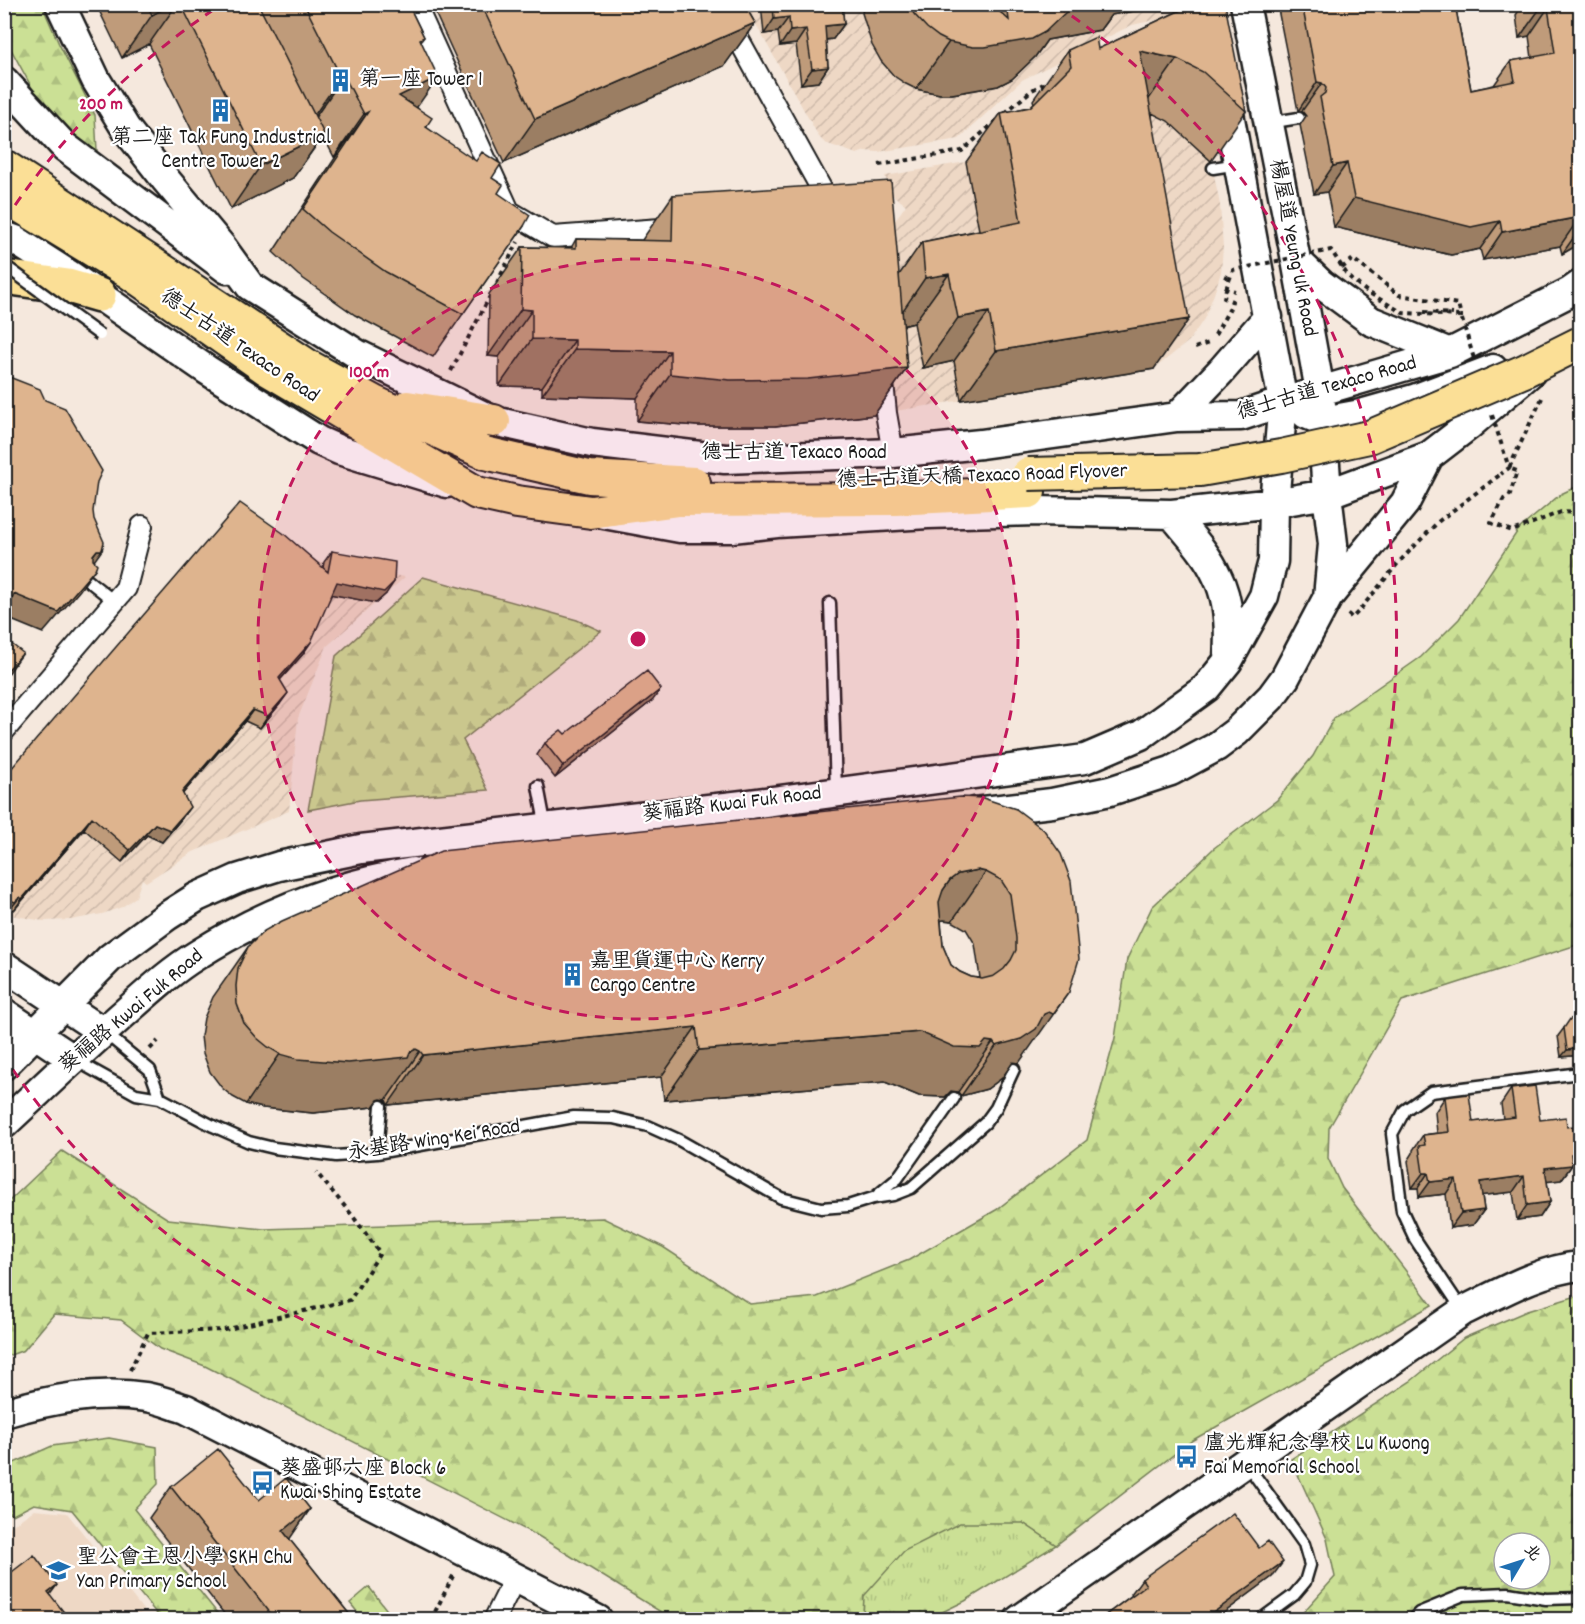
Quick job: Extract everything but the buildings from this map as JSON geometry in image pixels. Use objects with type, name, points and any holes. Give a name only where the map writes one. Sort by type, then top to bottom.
[{"type":"highway","points":[[4,277],[68,286],[99,295]]},
{"type":"main road","name":"德士古道 Texaco Road","points":[[60,4],[96,80],[126,129],[221,246],[250,286],[357,354],[494,421],[592,443],[725,459],[893,453],[981,444],[1177,417],[1241,416],[1450,353],[1581,285]]},
{"type":"main road","name":"楊屋道 Yeung Uk Road","points":[[1245,4],[1320,392],[1327,494]]},
{"type":"main road","name":"楊屋道 Yeung Uk Road","points":[[1220,64],[1226,166],[1268,317],[1283,402]]},
{"type":"main road","points":[[4,81],[64,147],[250,286]]},
{"type":"main road","name":"德士古道 Texaco Road","points":[[4,166],[310,368],[364,412],[477,493]]},
{"type":"main road","name":"德士古道 Texaco Road","points":[[4,196],[127,271],[267,369],[364,412]]},
{"type":"main road","name":"德士古道 Texaco Road","points":[[4,236],[15,240],[99,295],[207,370],[319,441],[339,450],[477,493],[517,502],[680,528],[732,528],[777,523],[964,513],[1036,511],[1173,514],[1274,503],[1327,494],[1429,456],[1578,343]]},
{"type":"main road","points":[[1296,260],[1321,284],[1371,321],[1450,353]]},
{"type":"main road","points":[[1177,417],[1268,317]]},
{"type":"main road","points":[[1283,402],[1323,421],[1361,414],[1414,399],[1508,363],[1578,343]]},
{"type":"main road","name":"德士古道天橋 Texaco Road Flyover","points":[[591,512],[678,500],[895,499],[1029,483],[1200,470],[1369,437],[1513,376],[1578,343]]},
{"type":"main road","name":"葵福路 Kwai Fuk Road","points":[[4,1065],[110,958],[167,916],[197,897],[237,879],[279,866],[361,849],[547,828],[1085,759],[1141,735],[1206,687],[1228,662],[1264,597],[1274,561],[1274,503],[1283,402]]},
{"type":"main road","points":[[364,412],[494,421]]},
{"type":"main road","name":"德士古道天橋 Texaco Road Flyover","points":[[364,412],[485,453],[589,477],[724,484],[1029,483]]},
{"type":"main road","points":[[952,814],[1080,798],[1140,782],[1194,760],[1236,732],[1271,697],[1338,606],[1405,504],[1429,456]]},
{"type":"main road","points":[[1327,494],[1334,544],[1338,606]]},
{"type":"main road","points":[[1173,514],[1212,566],[1224,592],[1230,635],[1228,662]]},
{"type":"main road","name":"葵福路 Kwai Fuk Road","points":[[4,1124],[103,1032],[195,956],[260,920],[298,903],[369,881],[439,868]]},
{"type":"main road","points":[[4,966],[103,1032]]},
{"type":"main road","name":"永基路 Wing Kei Road","points":[[4,1013],[74,1059]]},
{"type":"main road","points":[[1019,1620],[1463,1311],[1520,1283],[1566,1268],[1581,1266]]},
{"type":"main road","points":[[4,1413],[68,1397],[110,1394],[147,1397],[186,1409],[598,1620]]},
{"type":"street","points":[[416,4],[509,211],[553,237],[696,226]]},
{"type":"street","points":[[719,4],[824,206],[857,198]]},
{"type":"street","points":[[881,353],[886,413],[893,453]]},
{"type":"street","points":[[4,731],[126,588],[142,526]]},
{"type":"street","points":[[494,1620],[515,1578]]},
{"type":"lane","points":[[1268,123],[1299,118]]},
{"type":"lane","points":[[4,265],[100,335]]},
{"type":"lane","points":[[85,578],[115,602]]},
{"type":"lane","points":[[830,603],[836,792]]},
{"type":"lane","points":[[538,786],[547,828]]},
{"type":"lane","points":[[103,1032],[150,1070],[160,1098]]},
{"type":"lane","name":"永基路 Wing Kei Road","points":[[74,1059],[136,1094],[160,1098],[213,1126],[257,1144],[274,1148],[336,1156],[377,1153],[574,1117],[613,1118],[648,1126],[679,1140],[781,1197],[821,1208],[848,1206],[911,1188],[985,1123],[996,1108],[1014,1069]]},
{"type":"lane","points":[[1463,1311],[1415,1239],[1402,1211],[1392,1134],[1405,1110],[1431,1092],[1581,1073]]},
{"type":"lane","points":[[873,1198],[897,1179],[954,1098]]},
{"type":"lane","points":[[377,1153],[381,1106]]},
{"type":"lane","points":[[1246,1462],[1304,1544],[1310,1565],[1305,1582],[1294,1595],[1260,1620]]},
{"type":"lane","points":[[1412,1620],[1419,1613],[1463,1595],[1509,1593],[1546,1599],[1581,1598]]},
{"type":"path","points":[[879,165],[962,151],[1032,90],[1053,80]]},
{"type":"path","points":[[450,374],[528,222]]},
{"type":"path","points":[[1195,348],[1209,343],[1231,306],[1232,301],[1224,298],[1233,270],[1331,250],[1348,276],[1366,291],[1403,312],[1461,316]]},
{"type":"path","points":[[1453,314],[1406,311],[1357,286],[1341,268],[1353,259],[1399,295],[1458,304],[1478,371]]},
{"type":"path","points":[[1226,289],[1236,291]]},
{"type":"path","points":[[1338,606],[1352,618],[1399,562],[1439,521],[1509,468],[1547,390]]},
{"type":"path","points":[[1492,414],[1509,468]]},
{"type":"path","points":[[1509,468],[1517,471],[1510,495],[1504,499],[1491,523],[1512,531],[1561,512],[1581,513]]},
{"type":"path","points":[[131,1365],[148,1333],[224,1330],[350,1300],[380,1253],[330,1187]]},
{"type":"path","points":[[431,1620],[454,1573]]},
{"type":"shaded area","points":[[1183,4],[1184,14],[1132,25],[1022,80],[959,139],[878,152],[865,151],[857,154],[825,143],[819,137],[745,5]]},
{"type":"shaded area","points":[[1187,36],[1220,205],[1223,247],[1221,272],[1214,294],[1204,319],[1189,341],[1154,369],[895,411],[880,241],[906,205],[891,194],[885,176],[966,162],[1038,97]]},
{"type":"shaded area","points":[[294,557],[405,577],[327,646],[298,718],[289,811],[193,852],[146,882],[142,879],[136,897],[122,907],[102,914],[71,920],[43,921],[5,914],[5,778]]},
{"type":"shaded area","name":"聖公會主恩小學 SKH Chu Yan Primary School","points":[[34,1510],[67,1513],[144,1611],[133,1619],[5,1619],[4,1531]]},
{"type":"green space","points":[[4,5],[42,5],[95,115],[97,151],[66,134],[38,99],[5,38]]},
{"type":"green space","points":[[1580,485],[1580,944],[1402,1001],[1329,1128],[1328,1158],[1342,1188],[1432,1305],[1193,1440],[1056,1545],[1023,1523],[864,1596],[863,1619],[672,1619],[540,1537],[205,1366],[160,1349],[121,1320],[54,1314],[24,1350],[5,1357],[5,1205],[62,1151],[168,1219],[264,1229],[603,1218],[663,1247],[750,1304],[817,1297],[909,1260],[996,1210],[1087,1140],[1115,1038],[1127,959],[1152,907],[1214,848],[1277,800],[1313,756],[1334,718],[1421,657],[1459,619],[1519,529],[1561,494]]},
{"type":"green space","points":[[423,577],[577,620],[601,631],[463,740],[488,790],[360,800],[308,810],[336,656]]},
{"type":"green space","points":[[1580,1295],[1580,1619],[1297,1619],[1335,1577],[1327,1539],[1291,1459],[1411,1381],[1464,1338],[1527,1311]]},
{"type":"green space","points":[[109,1438],[157,1447],[158,1484],[134,1509],[222,1619],[161,1619],[72,1510],[34,1504],[13,1515],[5,1510],[5,1467],[52,1446]]},
{"type":"green space","points":[[960,1523],[1023,1523],[1056,1545],[965,1601],[928,1619],[863,1619],[864,1596],[904,1551]]},
{"type":"green space","points":[[369,1587],[393,1618],[363,1619],[350,1603]]},
{"type":"place","name":"第一座 Tower 1","points":[[341,81]]},
{"type":"place","name":"第二座 Tak Fung Industrial Centre Tower 2","points":[[221,111]]},
{"type":"place","name":"嘉里貨運中心 Kerry Cargo Centre","points":[[572,975]]},
{"type":"place","name":"盧光輝紀念學校 Lu Kwong Fai Memorial School","points":[[1186,1457]]},
{"type":"place","name":"葵盛邨六座 Block 6 Kwai Shing Estate","points":[[262,1482]]},
{"type":"place","name":"聖公會主恩小學 SKH Chu Yan Primary School","points":[[59,1571]]}]
